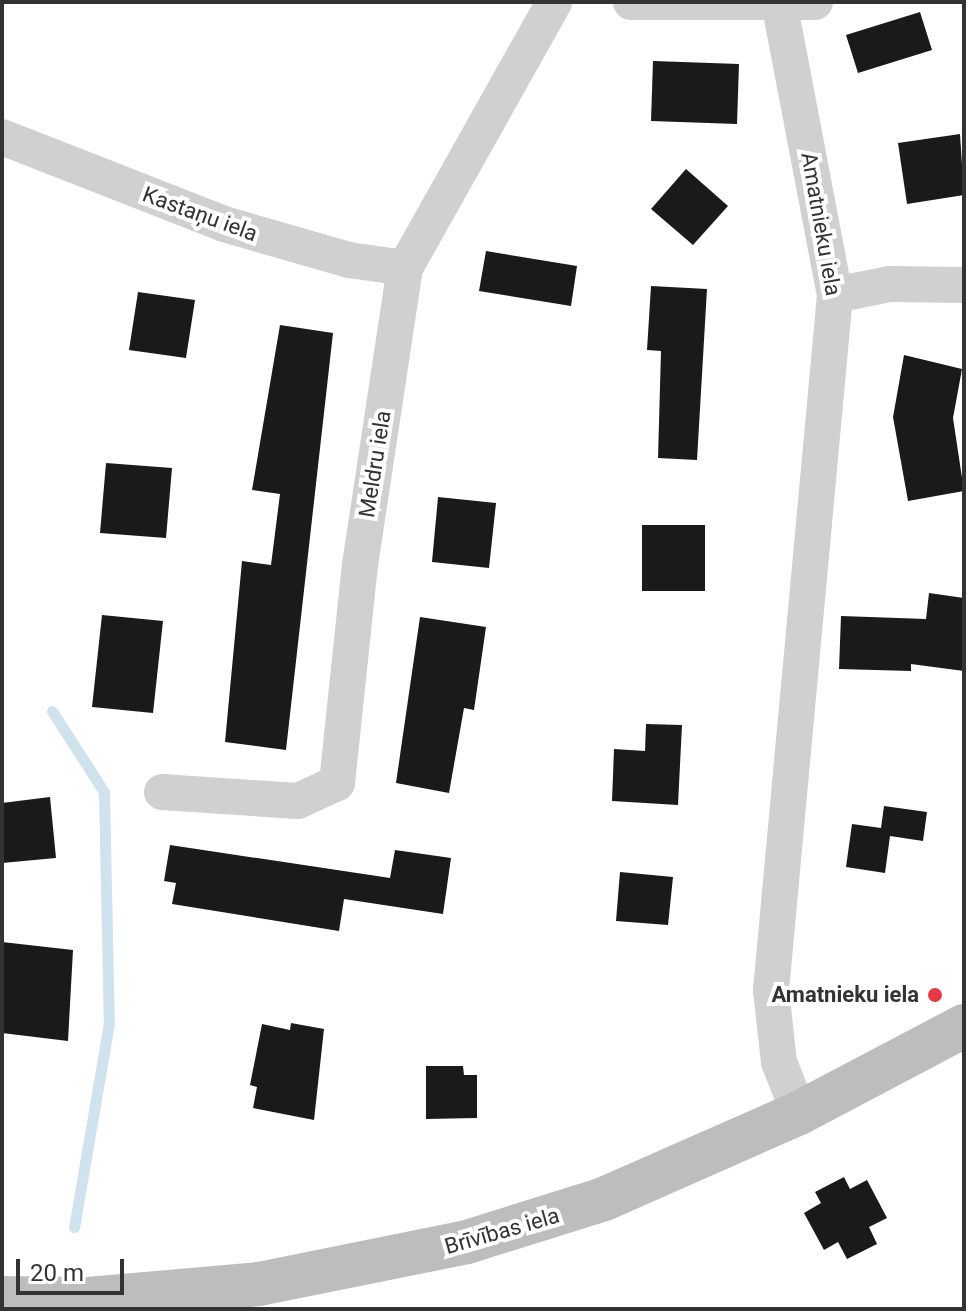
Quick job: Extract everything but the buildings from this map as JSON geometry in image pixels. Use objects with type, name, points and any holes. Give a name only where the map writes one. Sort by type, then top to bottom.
[{"type":"main road","name":"Brīvības iela","points":[[2,1298],[88,1299],[259,1284],[404,1258],[604,1199],[799,1113],[964,1026]]},
{"type":"street","name":"Meldru iela","points":[[162,792],[298,801],[337,783],[360,565],[405,268],[554,2]]},
{"type":"street","points":[[631,2],[815,2]]},
{"type":"street","name":"Amatnieku iela","points":[[779,3],[835,295],[771,990],[779,1062],[799,1113]]},
{"type":"street","name":"Kastaņu iela","points":[[2,137],[224,224],[349,260],[405,268]]},
{"type":"street","points":[[835,295],[889,284],[964,285]]},
{"type":"waterway","points":[[52,711],[104,792],[109,1023],[74,1227]]},
{"type":"place","name":"Amatnieku iela","points":[[935,995]]}]
